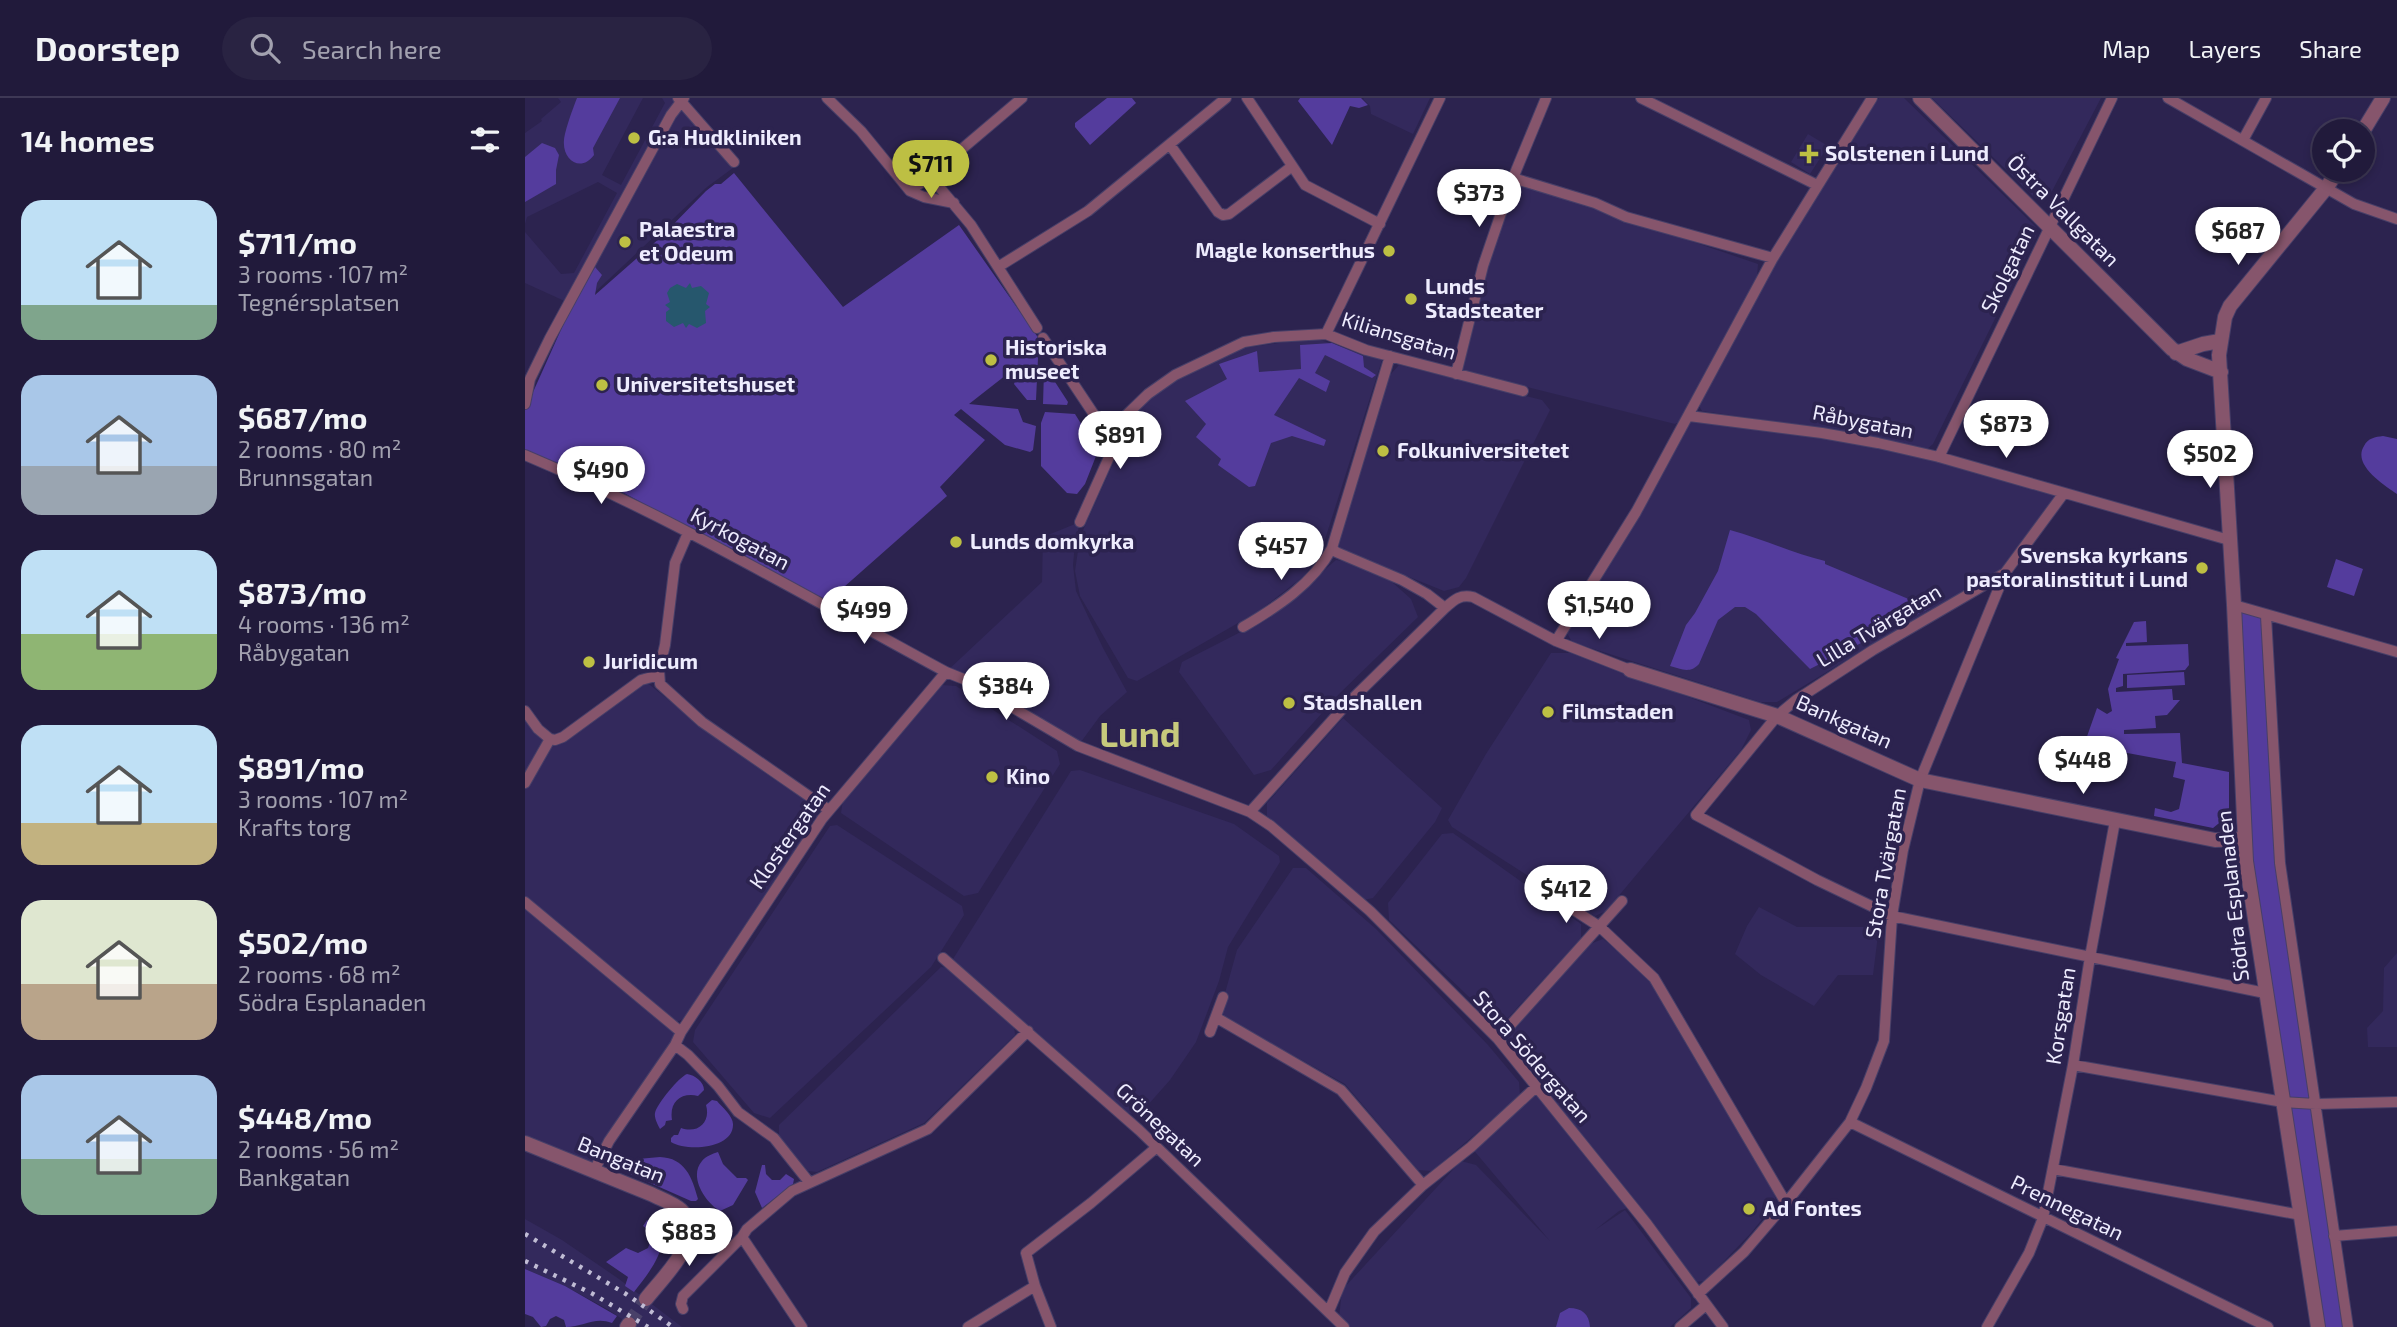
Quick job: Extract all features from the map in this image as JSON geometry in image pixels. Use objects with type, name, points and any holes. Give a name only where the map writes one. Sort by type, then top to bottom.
[{"type":"street","points":[[827,98],[861,131],[910,191],[924,197],[954,203]]},
{"type":"street","points":[[910,191],[1022,98]]},
{"type":"street","points":[[998,267],[1087,211],[1226,98]]},
{"type":"street","points":[[1248,98],[1305,185],[1380,224]]},
{"type":"street","points":[[1326,334],[1440,98]]},
{"type":"street","points":[[1456,374],[1483,266],[1513,178],[1546,98]]},
{"type":"street","points":[[1641,98],[1817,185]]},
{"type":"street","points":[[1556,641],[1625,531],[1773,258],[1872,98]]},
{"type":"street","name":"Östra Vallgatan","points":[[1920,98],[2176,353],[2205,368],[2221,372]]},
{"type":"street","name":"Skolgatan","points":[[1939,457],[2112,98]]},
{"type":"street","points":[[2168,98],[2354,204],[2397,219]]},
{"type":"street","points":[[2243,140],[2266,98]]},
{"type":"street","points":[[2370,119],[2383,98]]},
{"type":"street","points":[[525,404],[530,379],[576,288],[681,99],[734,162]]},
{"type":"street","points":[[1170,145],[1217,212],[1223,215],[1229,214],[1291,167]]},
{"type":"street","points":[[930,176],[954,203],[1037,328]]},
{"type":"street","points":[[1513,178],[1595,203],[1626,217],[1773,258]]},
{"type":"street","name":"Södra Esplanaden","points":[[2318,1327],[2265,993],[2244,839],[2220,341],[2225,317],[2234,300],[2330,182]]},
{"type":"street","name":"Kiliansgatan","points":[[1118,423],[1148,394],[1175,374],[1244,342],[1274,337],[1326,334],[1390,356],[1523,391]]},
{"type":"street","points":[[1043,338],[1097,419],[1111,425],[1118,423],[1119,435],[1080,522]]},
{"type":"street","points":[[2176,353],[2220,341]]},
{"type":"street","points":[[1243,627],[1269,611],[1308,580],[1322,566],[1332,548],[1390,356]]},
{"type":"street","name":"Råbygatan","points":[[1689,416],[1842,436],[1939,457],[2229,540]]},
{"type":"street","name":"Kyrkogatan","points":[[525,455],[613,494],[688,533],[946,672],[966,680],[1078,746]]},
{"type":"street","name":"Stora Tvärgatan","points":[[1698,1294],[1744,1252],[1850,1122],[1884,1041],[1892,916],[1903,850],[1920,780],[2005,573],[2064,493]]},
{"type":"street","points":[[688,533],[675,563],[659,675],[664,689],[702,722],[829,810]]},
{"type":"street","points":[[1250,812],[1345,706],[1445,608],[1415,587],[1332,548]]},
{"type":"street","name":"Lilla Tvärgatan","points":[[1892,916],[1817,880],[1696,814],[1777,716],[1801,696],[1873,650],[2005,573]]},
{"type":"street","name":"Bankgatan","points":[[1445,608],[1464,595],[1473,597],[1556,641],[1630,670],[1777,716],[1920,780],[2115,821],[2215,839],[2244,839]]},
{"type":"street","points":[[2234,605],[2397,652]]},
{"type":"street","points":[[2266,616],[2280,863],[2348,1327]]},
{"type":"street","name":"Klostergatan","points":[[594,1171],[608,1142],[829,810],[946,672]]},
{"type":"street","points":[[525,711],[538,729],[549,739],[555,740],[563,737],[638,682],[659,675]]},
{"type":"street","points":[[525,783],[549,739]]},
{"type":"street","name":"Stora Södergatan","points":[[1078,746],[1250,812],[1370,911],[1497,1039],[1647,1224],[1723,1327]]},
{"type":"street","name":"Korsgatan","points":[[1987,1327],[2029,1253],[2043,1218],[2073,1065],[2089,957],[2115,821]]},
{"type":"street","points":[[1551,895],[1600,927],[1654,978],[1786,1203]]},
{"type":"street","points":[[1497,1039],[1622,901]]},
{"type":"street","points":[[525,902],[681,1032]]},
{"type":"street","points":[[1892,916],[2265,993]]},
{"type":"street","name":"Grönegatan","points":[[943,958],[1157,1147],[1344,1327]]},
{"type":"street","points":[[1210,1032],[1223,997]]},
{"type":"street","points":[[1217,1018],[1341,1090],[1423,1185]]},
{"type":"street","points":[[683,1309],[683,1296],[781,1199],[809,1182],[928,1129],[1028,1031]]},
{"type":"street","points":[[675,1045],[726,1095],[737,1112],[774,1138],[809,1182]]},
{"type":"street","points":[[2073,1065],[2283,1102],[2397,1102]]},
{"type":"street","points":[[1329,1311],[1345,1273],[1374,1232],[1423,1185],[1471,1147],[1536,1087]]},
{"type":"street","name":"Prennegatan","points":[[1850,1122],[2268,1327]]},
{"type":"street","name":"Bangatan","points":[[525,1143],[651,1194],[680,1209],[690,1228],[689,1238],[681,1254],[646,1298]]},
{"type":"street","points":[[1051,1327],[1026,1253],[1157,1147]]},
{"type":"street","points":[[2053,1169],[2301,1215]]},
{"type":"street","points":[[2333,1236],[2397,1231]]},
{"type":"street","points":[[743,1237],[802,1327]]},
{"type":"street","points":[[968,1327],[1035,1286]]},
{"type":"street","points":[[1680,1327],[1706,1305]]},
{"type":"shaded area","points":[[558,98],[643,98],[602,175],[621,185],[665,103],[662,98],[678,98],[737,165],[707,187],[592,295],[576,288],[569,303],[525,283],[525,232],[561,274],[574,273],[617,193],[598,182],[527,217],[525,224],[525,133],[561,102]]},
{"type":"shaded area","points":[[577,98],[620,98],[593,148],[594,155],[584,163],[573,162],[564,147],[567,125]]},
{"type":"shaded area","points":[[1107,98],[1132,98],[1136,103],[1090,145],[1075,127],[1075,123]]},
{"type":"shaded area","points":[[1300,98],[1361,98],[1368,105],[1359,108],[1350,106],[1332,145],[1298,101]]},
{"type":"shaded area","points":[[1364,98],[1430,98],[1413,134],[1371,114],[1370,106]]},
{"type":"shaded area","points":[[1879,98],[1904,98],[2037,228],[2036,236],[1933,444],[1926,450],[1848,432],[1702,411],[1698,404],[1778,256]]},
{"type":"shaded area","points":[[1932,98],[2101,98],[2050,195],[2036,199]]},
{"type":"shaded area","name":"Solstenen i Lund","points":[[1808,134],[1828,146],[1810,174],[1791,162]]},
{"type":"shaded area","points":[[542,143],[555,148],[559,155],[556,184],[525,202],[525,157]]},
{"type":"shaded area","points":[[734,173],[843,307],[959,225],[1044,346],[1035,353],[1038,358],[1036,400],[1027,400],[1014,384],[1017,375],[1015,368],[969,404],[1018,409],[1023,422],[1036,426],[1033,450],[1030,452],[1005,445],[961,409],[954,415],[985,440],[940,487],[947,496],[827,602],[624,493],[525,451],[525,410],[577,294],[580,294],[595,267],[602,275],[595,295],[661,237],[706,191],[715,184],[721,184]]},
{"type":"shaded area","points":[[1521,183],[1758,264],[1757,277],[1682,420],[1675,424],[1463,371],[1461,364],[1498,225],[1512,189]]},
{"type":"shaded area","points":[[1314,338],[1382,360],[1321,552],[1304,576],[1259,611],[1137,681],[1128,678],[1080,596],[1075,571],[1080,537],[1133,419],[1146,400],[1177,379],[1237,349]]},
{"type":"shaded area","points":[[1332,343],[1363,356],[1364,367],[1376,375],[1372,378],[1325,355],[1315,373],[1330,381],[1326,392],[1299,378],[1274,415],[1326,440],[1324,446],[1292,436],[1271,443],[1255,486],[1249,487],[1218,465],[1221,459],[1196,437],[1206,424],[1185,401],[1227,379],[1219,364],[1257,351],[1259,372],[1301,369],[1300,345]]},
{"type":"shaded area","points":[[1399,365],[1542,400],[1550,410],[1466,578],[1459,587],[1444,591],[1340,549],[1336,539],[1389,376]]},
{"type":"shaded area","points":[[1046,368],[1068,402],[1067,405],[1043,404]]},
{"type":"shaded area","points":[[1045,412],[1075,414],[1098,451],[1085,484],[1077,494],[1067,493],[1041,466],[1041,423]]},
{"type":"shaded area","points":[[1690,418],[1842,436],[2064,493],[2005,573],[1938,612],[1931,609],[1777,702],[1760,702],[1572,642],[1567,633]]},
{"type":"shaded area","points":[[2383,436],[2397,439],[2397,494],[2371,474],[2362,460],[2361,453],[2366,443],[2372,438]]},
{"type":"shaded area","points":[[1080,522],[1073,565],[1076,591],[1127,692],[1100,716],[1078,746],[946,672],[1042,582],[1043,537]]},
{"type":"shaded area","points":[[1730,530],[1825,561],[1825,564],[1930,608],[1810,669],[1756,614],[1745,607],[1735,607],[1718,620],[1696,667],[1685,670],[1670,666],[1686,625],[1718,571]]},
{"type":"shaded area","points":[[2336,559],[2363,569],[2354,596],[2327,587]]},
{"type":"shaded area","points":[[1336,560],[1347,562],[1392,582],[1411,599],[1418,617],[1339,694],[1271,770],[1254,775],[1179,672],[1182,662],[1268,618]]},
{"type":"shaded area","points":[[2234,605],[2266,616],[2280,863],[2348,1327],[2318,1327],[2246,861]]},
{"type":"shaded area","points":[[2146,621],[2147,642],[2126,643],[2126,646],[2188,644],[2189,665],[2185,670],[2123,674],[2123,686],[2116,688],[2116,692],[2172,689],[2173,700],[2180,700],[2167,715],[2155,716],[2156,728],[2124,730],[2124,734],[2180,733],[2182,763],[2229,772],[2229,815],[2213,828],[2154,816],[2155,808],[2171,812],[2179,809],[2185,780],[2173,777],[2176,762],[2084,745],[2097,708],[2107,714],[2112,711],[2108,689],[2119,659],[2116,658],[2134,622]]},
{"type":"shaded area","points":[[1551,653],[1572,653],[1749,720],[1751,730],[1741,750],[1606,911],[1595,916],[1452,827],[1448,820],[1486,754]]},
{"type":"shaded area","points":[[2184,672],[2185,685],[2127,688],[2127,675]]},
{"type":"shaded area","points":[[645,681],[706,730],[816,806],[818,819],[686,1018],[674,1023],[525,898],[525,709],[544,735],[560,733]]},
{"type":"shaded area","points":[[941,685],[956,686],[1057,751],[1060,764],[978,893],[964,896],[841,813],[843,800]]},
{"type":"shaded area","points":[[1343,718],[1442,808],[1435,822],[1373,898],[1364,900],[1267,816],[1267,803]]},
{"type":"shaded area","points":[[1080,770],[1234,824],[1279,856],[1280,862],[1228,947],[1219,981],[1196,1042],[1170,1080],[1139,1115],[1128,1113],[954,964],[953,959],[1071,771]]},
{"type":"shaded area","points":[[837,825],[962,906],[964,915],[931,967],[770,1118],[754,1113],[693,1042],[695,1030],[830,826]]},
{"type":"shaded area","points":[[1453,833],[1581,924],[1581,938],[1507,1019],[1493,1020],[1389,920],[1388,903],[1442,834]]},
{"type":"shaded area","points":[[1293,868],[1306,868],[1376,929],[1488,1045],[1519,1082],[1520,1096],[1432,1171],[1418,1170],[1345,1084],[1222,1016],[1222,1004],[1237,950]]},
{"type":"shaded area","points":[[525,902],[681,1032],[594,1171],[525,1143]]},
{"type":"shaded area","points":[[1759,907],[1797,927],[1879,927],[1873,975],[1838,975],[1814,1006],[1761,975],[1735,954]]},
{"type":"shaded area","points":[[1603,939],[1627,958],[1655,987],[1773,1187],[1776,1202],[1751,1233],[1705,1281],[1695,1282],[1632,1197],[1506,1041],[1511,1028],[1590,944]]},
{"type":"shaded area","points":[[2397,953],[2397,1047],[2368,1047],[2367,1028],[2383,1011],[2384,968]]},
{"type":"shaded area","points":[[941,967],[949,968],[1014,1025],[1015,1035],[924,1123],[817,1172],[808,1171],[779,1137],[779,1125]]},
{"type":"shaded area","points":[[687,1074],[699,1079],[704,1090],[698,1096],[682,1097],[674,1103],[672,1120],[666,1121],[660,1129],[655,1113],[664,1097]]},
{"type":"shaded area","points":[[1536,1087],[1633,1206],[1619,1211],[1595,1230],[1625,1210],[1691,1298],[1691,1308],[1670,1327],[1349,1327],[1339,1318],[1342,1290],[1461,1161],[1476,1165],[1550,1241],[1471,1147]]},
{"type":"shaded area","points":[[712,1100],[717,1101],[733,1121],[731,1132],[726,1139],[698,1147],[671,1142],[671,1138],[678,1135],[681,1128],[693,1129],[702,1125],[707,1117],[706,1105]]},
{"type":"shaded area","points":[[718,1152],[723,1164],[737,1178],[748,1180],[733,1205],[720,1211],[704,1196],[697,1174],[704,1159]]},
{"type":"shaded area","points":[[660,1157],[676,1161],[686,1170],[696,1191],[696,1201],[621,1170],[622,1166],[638,1159]]},
{"type":"shaded area","points":[[762,1165],[765,1165],[766,1174],[772,1180],[780,1180],[786,1174],[794,1179],[793,1184],[762,1208],[755,1192]]},
{"type":"shaded area","points":[[525,1219],[562,1240],[619,1279],[682,1327],[634,1327],[565,1286],[525,1269]]},
{"type":"shaded area","points":[[647,1220],[657,1227],[662,1245],[659,1255],[634,1292],[625,1286],[628,1277],[606,1262],[626,1248],[638,1253],[648,1248],[652,1237],[649,1230],[643,1226]]},
{"type":"shaded area","points":[[525,1269],[565,1286],[617,1316],[612,1323],[594,1321],[566,1327],[564,1320],[556,1316],[550,1319],[546,1326],[541,1327],[533,1317],[525,1314]]},
{"type":"shaded area","points":[[1569,1308],[1584,1313],[1590,1327],[1556,1327],[1560,1313]]},
{"type":"water","points":[[690,283],[692,288],[701,286],[709,293],[706,304],[710,307],[705,311],[706,323],[697,328],[689,324],[686,328],[683,323],[674,327],[666,321],[666,312],[670,309],[665,305],[670,302],[667,293],[677,284],[686,288]]},
{"type":"tunnel","points":[[629,1324],[646,1299]]},
{"type":"railway","points":[[525,1234],[626,1294],[673,1327]]},
{"type":"railway","points":[[525,1261],[593,1294],[648,1327]]},
{"type":"place","name":"G:a Hudkliniken","points":[[634,138]]},
{"type":"place","name":"Solstenen i Lund","points":[[1809,154]]},
{"type":"place","name":"Palaestra et Odeum","points":[[625,242]]},
{"type":"place","name":"Magle konserthus","points":[[1389,251]]},
{"type":"place","name":"Lunds Stadsteater","points":[[1411,299]]},
{"type":"place","name":"Historiska museet","points":[[991,360]]},
{"type":"place","name":"Universitetshuset","points":[[602,385]]},
{"type":"place","name":"Folkuniversitetet","points":[[1383,451]]},
{"type":"place","name":"Lunds domkyrka","points":[[956,542]]},
{"type":"place","name":"Svenska kyrkans pastoralinstitut i Lund","points":[[2202,568]]},
{"type":"place","name":"Juridicum","points":[[589,662]]},
{"type":"place","name":"Stadshallen","points":[[1289,703]]},
{"type":"place","name":"Filmstaden","points":[[1548,712]]},
{"type":"place","name":"Kino","points":[[992,777]]},
{"type":"place","name":"Ad Fontes","points":[[1749,1209]]},
{"type":"district","name":"Lund","points":[[1140,735]]}]
